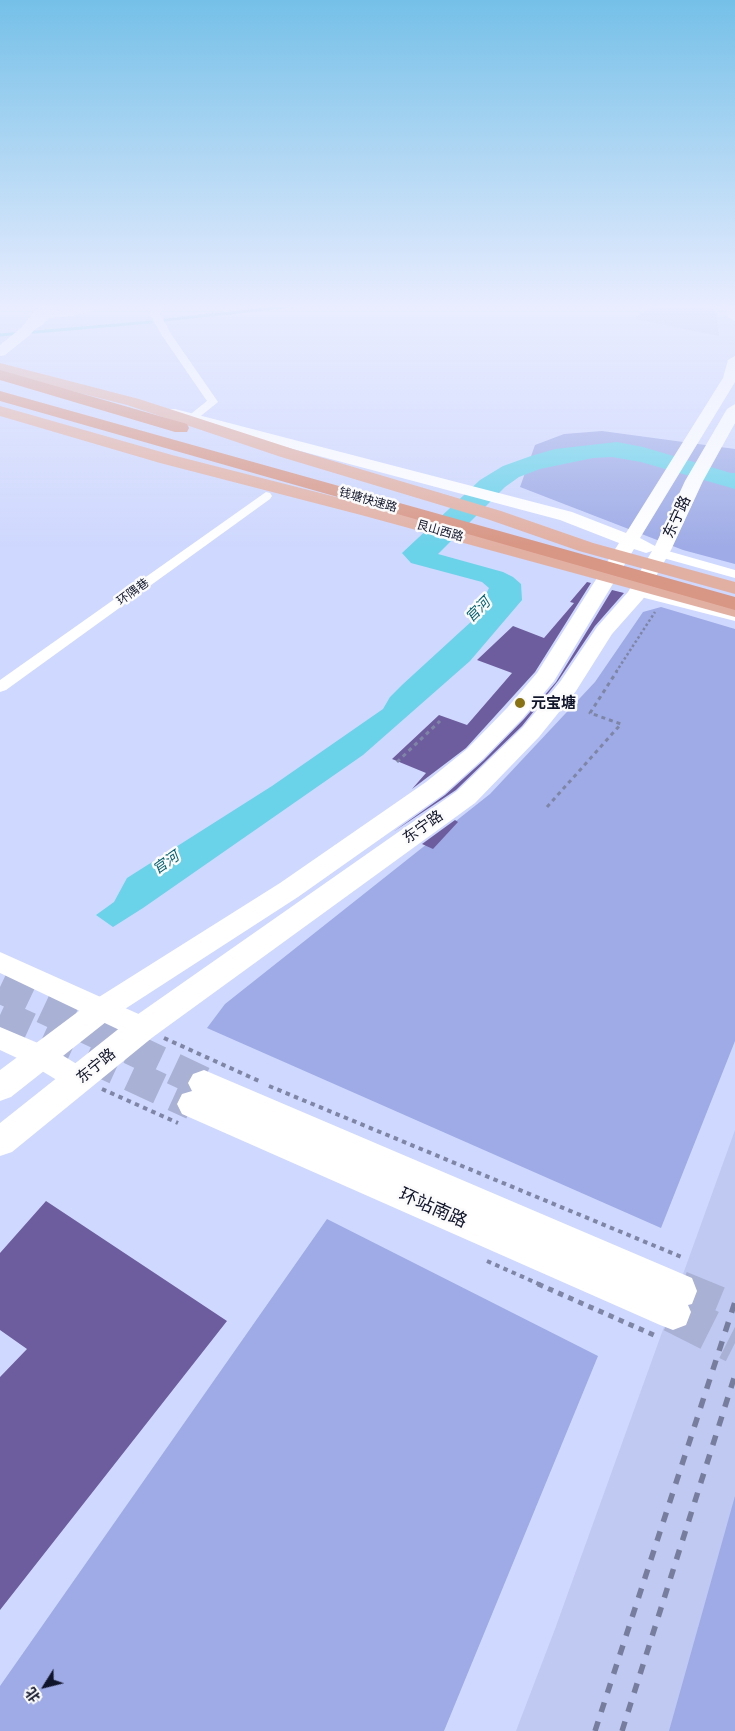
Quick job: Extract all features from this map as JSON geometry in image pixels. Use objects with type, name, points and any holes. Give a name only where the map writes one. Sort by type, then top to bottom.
[{"type":"highway","points":[[37,386],[179,427],[301,468]]},
{"type":"highway","name":"钱塘快速路","points":[[0,387],[301,468],[586,548]]},
{"type":"highway","name":"钱塘快速路","points":[[0,396],[364,504],[735,604]]},
{"type":"highway","points":[[0,406],[364,504]]},
{"type":"main road","points":[[69,386],[566,516],[661,553]]},
{"type":"main road","name":"东宁路","points":[[0,1088],[101,1010],[289,890],[435,788],[475,754],[538,686],[604,583],[675,464],[725,386]]},
{"type":"main road","points":[[132,402],[287,453],[494,515],[586,548],[735,588]]},
{"type":"main road","name":"东宁路","points":[[0,1142],[80,1080],[142,1028],[466,797],[531,732],[568,686],[604,631],[638,592],[661,553],[700,472],[735,409]]},
{"type":"main road","name":"艮山西路","points":[[0,411],[166,459],[364,504],[735,611]]},
{"type":"main road","points":[[604,583],[638,592]]},
{"type":"main road","name":"环站南路","points":[[199,1093],[676,1301]]},
{"type":"street","points":[[193,417],[213,402],[202,386]]},
{"type":"street","name":"环隅巷","points":[[0,687],[266,496]]},
{"type":"street","points":[[661,553],[735,574]]},
{"type":"street","points":[[638,592],[735,617]]},
{"type":"street","points":[[0,962],[142,1028]]},
{"type":"street","points":[[0,1038],[42,1057],[80,1080]]},
{"type":"path","points":[[546,807],[621,724],[590,714],[655,612]]},
{"type":"path","points":[[397,762],[440,721]]},
{"type":"path","points":[[142,1028],[260,1082],[684,1258]]},
{"type":"shaded area","points":[[602,431],[735,449],[735,564],[683,550],[520,487],[535,445],[564,434]]},
{"type":"shaded area","points":[[661,607],[735,629],[735,1041],[661,1228],[207,1028],[225,1004],[490,794],[595,682],[643,612]]},
{"type":"shaded area","points":[[735,1130],[735,1731],[516,1731],[555,1629]]},
{"type":"shaded area","points":[[327,1219],[598,1356],[444,1731],[0,1731],[0,1686]]},
{"type":"shaded area","points":[[735,1496],[735,1731],[669,1731]]},
{"type":"water","name":"官河","points":[[617,442],[643,447],[735,473],[735,489],[641,462],[612,457],[593,458],[540,469],[519,477],[505,487],[438,554],[503,572],[521,584],[522,600],[470,661],[363,755],[143,908],[113,927],[96,915],[114,902],[127,878],[272,786],[383,709],[390,697],[402,685],[473,620],[489,588],[482,582],[411,563],[402,553],[480,480],[503,466],[555,449]]},
{"type":"building","points":[[587,582],[591,583],[535,672],[466,748],[412,789],[426,773],[392,759],[439,715],[467,725],[512,673],[477,660],[513,626],[544,638],[574,603],[570,602]]},
{"type":"building","points":[[612,590],[624,593],[595,626],[558,681],[522,726],[456,790],[393,832],[445,795],[484,760],[524,719],[556,682]]},
{"type":"building","points":[[455,820],[458,822],[433,849],[422,844]]},
{"type":"building","points":[[46,1201],[227,1321],[0,1610],[0,1377],[27,1349],[0,1330],[0,1253]]},
{"type":"tunnel","points":[[0,987],[204,1083]]},
{"type":"tunnel","points":[[0,1015],[193,1104]]},
{"type":"tunnel","points":[[679,1291],[735,1314]]},
{"type":"tunnel","points":[[673,1312],[735,1343]]},
{"type":"railway","points":[[595,1731],[735,1302]]},
{"type":"railway","points":[[622,1731],[735,1375]]},
{"type":"place","name":"元宝塘","points":[[520,703]]}]
